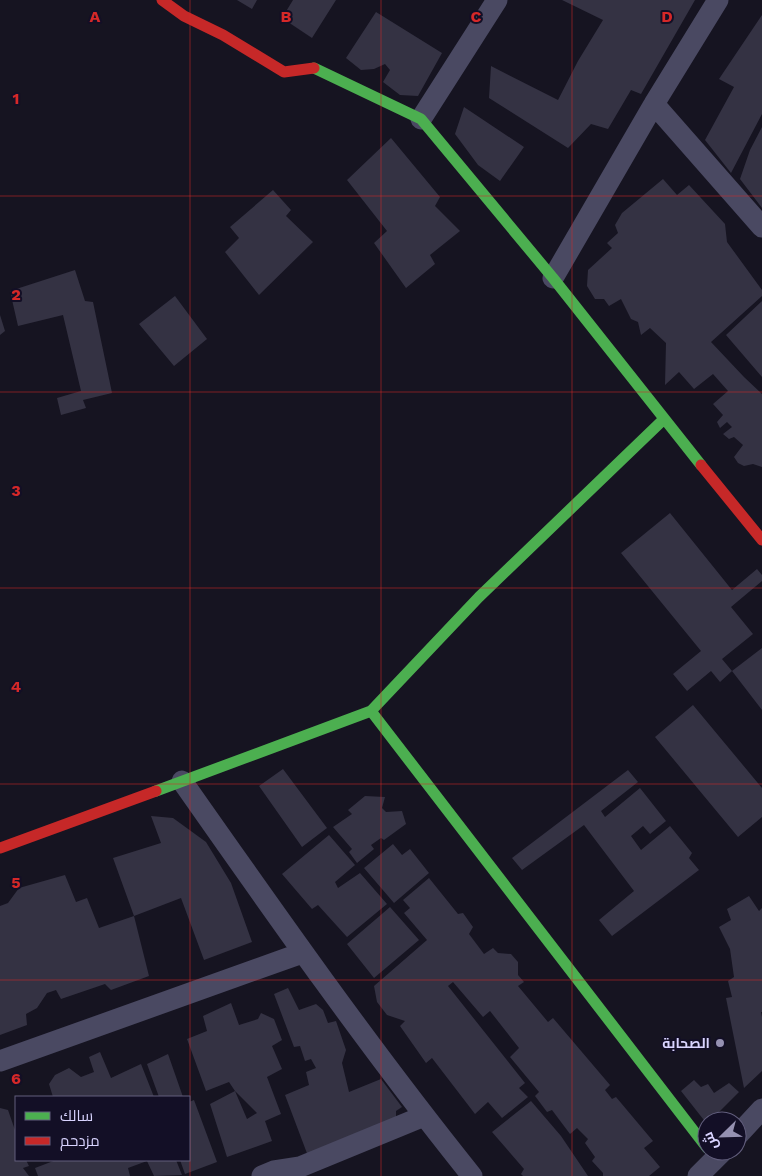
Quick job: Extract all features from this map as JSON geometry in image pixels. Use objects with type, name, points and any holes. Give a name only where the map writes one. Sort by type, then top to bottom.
[{"type":"street","points":[[162,0],[184,16],[223,35],[284,72],[316,68],[421,119],[553,278],[762,540]]},
{"type":"street","points":[[421,119],[497,0]]},
{"type":"street","points":[[553,278],[654,104],[718,0]]},
{"type":"street","points":[[654,104],[762,227]]},
{"type":"street","points":[[0,848],[371,711],[479,597],[664,419]]},
{"type":"street","points":[[371,711],[697,1131]]},
{"type":"street","points":[[182,782],[302,953],[424,1116],[472,1176]]},
{"type":"street","points":[[0,1061],[302,953]]},
{"type":"street","points":[[747,1125],[762,1109]]},
{"type":"street","points":[[262,1176],[274,1171],[300,1166],[424,1116]]},
{"type":"street","points":[[698,1176],[707,1161]]},
{"type":"building","points":[[237,0],[257,0],[252,9]]},
{"type":"building","points":[[293,0],[336,0],[312,38],[282,18]]},
{"type":"building","points":[[562,0],[695,0],[641,94],[631,90],[608,129],[591,124],[568,148],[489,98],[491,66],[558,100],[578,61],[603,20]]},
{"type":"building","points":[[376,12],[442,53],[418,96],[400,95],[383,82],[390,70],[385,64],[374,69],[361,70],[346,58]]},
{"type":"building","points":[[762,15],[762,114],[731,173],[705,140],[734,87],[719,79]]},
{"type":"building","points":[[464,107],[524,147],[500,181],[478,165],[455,134]]},
{"type":"building","points":[[762,127],[762,208],[740,179],[750,150]]},
{"type":"building","points":[[391,138],[440,197],[435,206],[460,231],[430,255],[435,264],[406,288],[374,243],[387,231],[347,180]]},
{"type":"building","points":[[663,179],[677,195],[689,185],[725,224],[727,242],[762,290],[762,296],[711,342],[762,394],[762,467],[753,464],[744,466],[738,463],[734,457],[743,445],[734,437],[729,439],[723,434],[732,427],[727,422],[720,428],[717,422],[723,415],[713,404],[728,391],[713,374],[694,389],[679,372],[665,385],[666,343],[650,328],[641,335],[638,322],[631,319],[621,299],[609,306],[604,299],[595,299],[587,286],[588,270],[612,248],[607,243],[618,233],[615,225],[622,213]]},
{"type":"building","points":[[273,190],[291,210],[286,216],[313,242],[259,295],[225,252],[239,238],[230,227]]},
{"type":"building","points":[[75,270],[85,301],[93,302],[112,393],[83,400],[86,408],[61,415],[57,398],[81,391],[63,315],[18,326],[10,291]]},
{"type":"building","points":[[175,296],[207,339],[174,366],[139,324]]},
{"type":"building","points":[[762,301],[762,377],[726,335]]},
{"type":"building","points":[[0,315],[5,331],[0,335]]},
{"type":"building","points":[[670,513],[732,590],[757,569],[762,575],[762,581],[731,607],[753,634],[722,659],[732,671],[720,682],[711,671],[687,691],[673,674],[701,651],[621,553]]},
{"type":"building","points":[[762,648],[762,710],[732,671]]},
{"type":"building","points":[[693,705],[762,788],[762,817],[738,837],[655,737]]},
{"type":"building","points":[[283,769],[327,828],[302,847],[259,786]]},
{"type":"building","points":[[628,770],[638,782],[601,811],[605,817],[640,788],[666,821],[650,834],[643,826],[631,836],[641,850],[670,826],[692,853],[689,858],[699,870],[612,936],[599,920],[634,891],[584,825],[522,870],[512,858]]},
{"type":"building","points":[[365,796],[385,797],[382,808],[386,812],[402,811],[406,824],[384,840],[381,838],[371,845],[374,849],[357,863],[349,852],[352,849],[333,827],[352,814],[348,810]]},
{"type":"building","points":[[151,816],[173,818],[206,842],[231,883],[252,942],[204,960],[181,898],[134,916],[113,858],[161,843]]},
{"type":"building","points":[[329,835],[355,865],[335,882],[338,888],[360,873],[387,904],[347,937],[318,905],[312,909],[282,874]]},
{"type":"building","points":[[393,844],[402,855],[410,849],[429,873],[394,903],[364,868]]},
{"type":"building","points":[[65,875],[76,902],[87,898],[99,928],[134,916],[149,976],[111,990],[105,984],[61,999],[56,990],[47,993],[37,1008],[26,1014],[27,1025],[0,1035],[0,906],[8,903],[19,888]]},
{"type":"building","points":[[429,878],[458,914],[463,913],[473,927],[469,934],[484,954],[493,948],[498,953],[511,954],[518,962],[518,975],[524,982],[518,986],[548,1022],[553,1018],[610,1085],[605,1090],[612,1099],[616,1097],[653,1141],[644,1148],[660,1167],[649,1176],[603,1176],[603,1173],[592,1161],[595,1157],[585,1143],[588,1139],[577,1128],[570,1134],[552,1110],[547,1112],[535,1096],[539,1092],[510,1057],[519,1048],[490,1011],[483,1017],[453,982],[448,986],[525,1083],[519,1088],[528,1097],[502,1118],[488,1102],[475,1114],[432,1058],[426,1063],[400,1026],[405,1021],[387,1015],[377,1002],[374,986],[427,940],[404,913],[410,908],[403,900]]},
{"type":"building","points":[[749,896],[759,911],[762,908],[762,1071],[744,1088],[726,998],[732,997],[728,981],[734,977],[730,949],[719,927],[731,920],[727,909]]},
{"type":"building","points":[[390,907],[419,940],[374,978],[347,944]]},
{"type":"building","points":[[288,988],[299,1010],[316,1004],[323,1010],[328,1023],[336,1021],[346,1050],[342,1063],[349,1092],[381,1079],[402,1107],[396,1111],[396,1119],[308,1156],[285,1095],[309,1085],[306,1072],[316,1068],[311,1059],[305,1061],[300,1046],[294,1047],[274,994]]},
{"type":"building","points":[[231,1003],[239,1025],[258,1019],[261,1013],[274,1019],[282,1040],[272,1046],[282,1069],[267,1077],[281,1114],[265,1121],[272,1141],[227,1157],[210,1104],[235,1091],[229,1082],[206,1091],[187,1039],[207,1031],[203,1016]],"holes":[[[235,1091],[257,1113],[247,1119]]]},
{"type":"building","points":[[100,1052],[111,1078],[141,1064],[154,1096],[53,1096],[49,1084],[55,1075],[69,1068],[81,1077],[94,1072],[89,1057]]},
{"type":"building","points":[[168,1054],[183,1096],[159,1096],[147,1064]]},
{"type":"building","points":[[694,1080],[701,1087],[708,1084],[714,1093],[729,1083],[739,1092],[720,1111],[697,1111],[681,1091]]},
{"type":"building","points":[[194,1100],[217,1162],[185,1174],[180,1161],[190,1161],[190,1102]]},
{"type":"building","points":[[531,1101],[561,1136],[588,1176],[523,1176],[521,1174],[524,1169],[492,1132]]},
{"type":"building","points":[[0,1108],[8,1110],[15,1130],[15,1161],[26,1161],[29,1166],[23,1168],[29,1176],[0,1176]]},
{"type":"building","points":[[53,1161],[147,1161],[128,1168],[130,1176],[38,1176],[35,1168]]},
{"type":"building","points":[[147,1161],[176,1161],[182,1175],[154,1176]]},
{"type":"traffic: fast","points":[[314,68],[421,119],[553,278],[701,465]]},
{"type":"traffic: fast","points":[[156,791],[371,711],[479,597],[664,419]]},
{"type":"traffic: fast","points":[[371,711],[697,1135]]},
{"type":"traffic: jam","points":[[162,0],[184,16],[223,35],[284,72],[314,68]]},
{"type":"traffic: jam","points":[[701,465],[762,540]]},
{"type":"traffic: jam","points":[[0,848],[156,791]]},
{"type":"place","name":"الصحابة","points":[[720,1043]]}]
